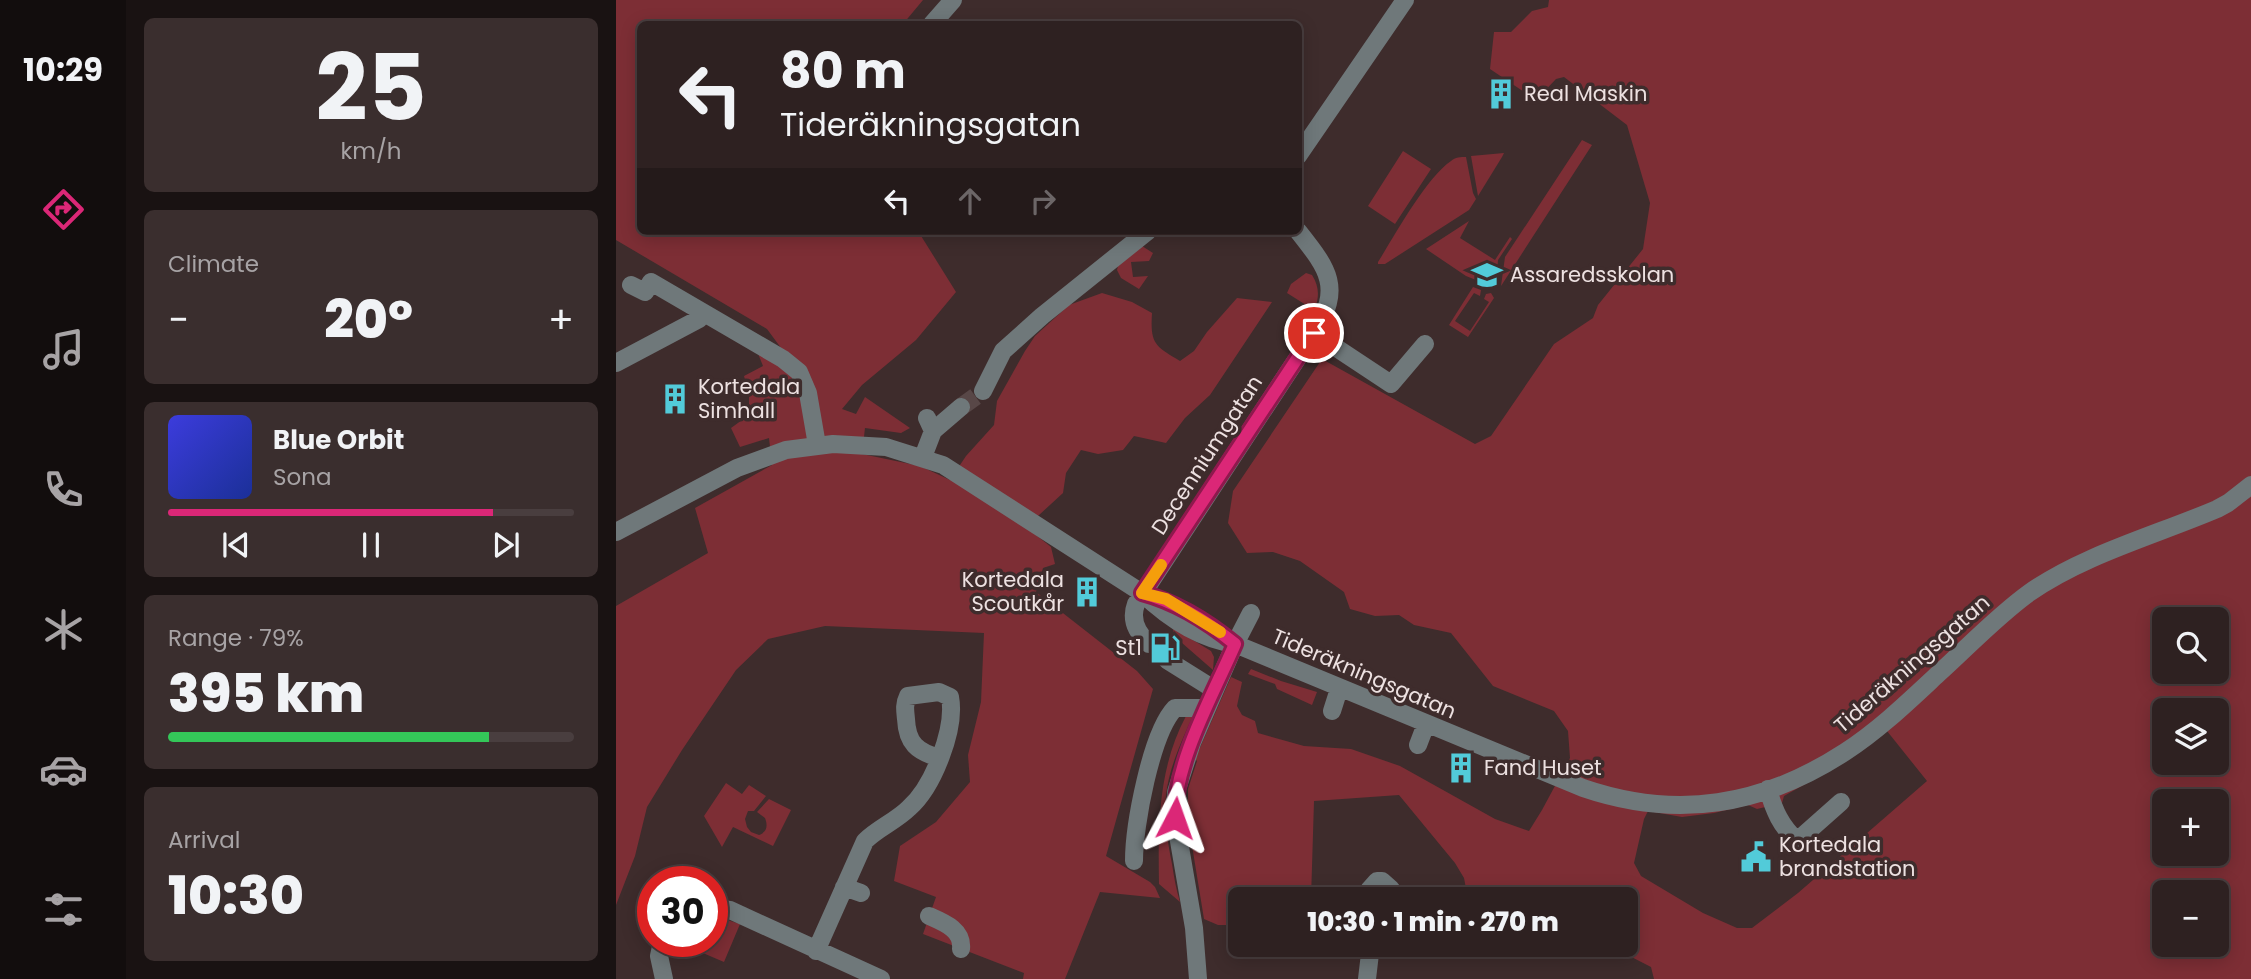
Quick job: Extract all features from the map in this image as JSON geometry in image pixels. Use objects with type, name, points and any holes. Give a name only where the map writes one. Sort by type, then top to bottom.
[{"type":"street","points":[[935,21],[953,0]]},
{"type":"street","points":[[1302,150],[1405,0]]},
{"type":"street","points":[[983,391],[1003,351],[1143,235]]},
{"type":"street","name":"Decenniumgatan","points":[[1142,593],[1314,333],[1329,303],[1329,283],[1324,266],[1301,235]]},
{"type":"street","points":[[631,285],[645,292],[651,282],[783,359],[799,372],[808,393],[817,445]]},
{"type":"street","points":[[616,363],[699,319],[704,313]]},
{"type":"street","points":[[1314,333],[1391,384],[1425,344]]},
{"type":"street","points":[[923,457],[930,425],[961,407]]},
{"type":"street","name":"Tideräkningsgatan","points":[[616,532],[749,463],[786,450],[849,443],[886,447],[943,465],[1142,593],[1158,608],[1216,642],[1235,644],[1572,783],[1625,801],[1689,806],[1721,802],[1768,789],[1810,772],[1866,737],[1937,676],[1991,624],[2046,583],[2109,552],[2217,509],[2251,485]]},
{"type":"street","points":[[1142,593],[1132,614],[1141,637],[1149,644]]},
{"type":"street","points":[[1198,979],[1194,928],[1175,807],[1181,772],[1235,644],[1251,613]]},
{"type":"street","points":[[1167,660],[1215,690]]},
{"type":"street","points":[[1332,711],[1339,689]]},
{"type":"street","points":[[1134,860],[1134,840],[1144,790],[1167,716],[1175,708],[1207,708]]},
{"type":"street","points":[[1418,745],[1426,724]]},
{"type":"street","points":[[816,951],[853,890],[865,841],[908,810],[921,797],[940,758]]},
{"type":"street","points":[[1768,789],[1774,812],[1784,828],[1797,841],[1841,802]]},
{"type":"street","points":[[1372,887],[1377,881],[1382,881],[1389,887]]},
{"type":"street","points":[[728,909],[881,979]]},
{"type":"street","points":[[929,916],[958,934],[962,940],[961,949]]},
{"type":"street","points":[[659,957],[664,979]]},
{"type":"street","points":[[1367,979],[1370,957]]},
{"type":"shaded area","points":[[616,0],[923,0],[906,21],[637,21],[637,235],[920,235],[956,292],[916,340],[862,385],[842,409],[856,414],[865,397],[910,428],[901,433],[865,428],[862,454],[920,466],[950,480],[966,456],[994,425],[997,401],[1035,336],[1069,305],[1102,293],[1132,302],[1152,313],[1153,338],[1165,352],[1180,361],[1194,351],[1237,298],[1272,302],[1210,395],[1185,418],[1166,443],[1134,436],[1123,450],[1098,454],[1081,450],[1066,473],[1063,493],[1026,527],[1051,547],[1055,564],[1043,568],[1036,592],[1137,671],[1153,689],[1106,856],[1150,882],[1160,898],[1100,892],[1065,979],[1023,979],[1024,973],[923,934],[936,897],[894,881],[900,846],[936,822],[970,782],[968,755],[981,702],[984,633],[825,626],[768,639],[736,670],[647,807],[635,856],[616,905],[616,606],[708,553],[695,508],[772,465],[769,438],[740,447],[731,428],[749,415],[768,409],[767,405],[749,410],[749,395],[744,376],[763,366],[757,351],[784,352],[767,329],[616,240]]},
{"type":"shaded area","points":[[1549,0],[2251,0],[2251,979],[1654,979],[1651,967],[1631,957],[1638,957],[1638,887],[1466,887],[1464,878],[1455,863],[1399,795],[1314,801],[1311,887],[1228,887],[1228,925],[1218,925],[1204,919],[1188,821],[1188,789],[1197,761],[1195,759],[1231,677],[1242,682],[1237,706],[1242,715],[1255,721],[1258,733],[1304,746],[1351,749],[1400,766],[1495,819],[1529,831],[1570,758],[1568,731],[1554,711],[1493,686],[1451,633],[1414,625],[1399,615],[1375,616],[1350,609],[1344,592],[1300,561],[1273,552],[1247,553],[1228,523],[1233,491],[1322,359],[1475,444],[1491,436],[1554,344],[1593,318],[1598,305],[1643,249],[1650,203],[1627,125],[1564,77],[1556,79],[1536,100],[1490,69],[1494,32],[1511,32],[1532,11],[1548,7]],"holes":[[[1887,731],[1927,781],[1798,893],[1752,928],[1737,928],[1703,913],[1641,876],[1634,863],[1648,811],[1682,817],[1748,805],[1757,809],[1782,803],[1784,796],[1823,774]]]},
{"type":"shaded area","points":[[1582,140],[1592,145],[1501,286],[1505,257]]},
{"type":"shaded area","points":[[1403,151],[1431,169],[1395,224],[1368,206]]},
{"type":"shaded area","points":[[1504,153],[1502,157],[1478,196],[1471,156]]},
{"type":"shaded area","points":[[1466,157],[1476,199],[1469,210],[1385,264],[1378,264],[1431,180],[1453,160]]},
{"type":"shaded area","points":[[1469,221],[1460,238],[1495,260],[1510,237],[1512,239],[1498,260],[1496,288],[1466,276],[1426,249]]},
{"type":"shaded area","points":[[1142,246],[1153,253],[1149,261],[1131,262],[1133,277],[1148,276],[1139,289],[1121,278],[1117,270],[1118,266]]},
{"type":"shaded area","points":[[1306,273],[1312,275],[1317,287],[1318,296],[1314,310],[1287,293],[1291,284]]},
{"type":"shaded area","points":[[1473,287],[1481,290],[1480,296],[1474,293],[1455,321],[1470,331],[1489,302],[1484,299],[1486,294],[1491,293],[1494,298],[1468,337],[1449,325]]},
{"type":"shaded area","points":[[1173,628],[1211,651],[1214,657],[1213,670],[1174,636]]},
{"type":"shaded area","points":[[1251,669],[1317,692],[1312,705],[1277,689],[1275,684],[1248,674]]},
{"type":"shaded area","points":[[1186,716],[1192,718],[1170,773],[1165,805],[1168,841],[1180,902],[1159,884],[1159,841],[1165,777],[1170,756]]},
{"type":"shaded area","points":[[726,783],[742,794],[749,785],[766,796],[754,811],[748,811],[745,819],[751,832],[759,835],[765,830],[765,818],[757,812],[769,799],[791,810],[773,846],[733,827],[722,847],[704,816]]},
{"type":"shaded area","points":[[728,920],[740,924],[728,952]]},
{"type":"shaded area","points":[[712,957],[726,957],[724,962]]},
{"type":"tunnel","points":[[961,407],[983,391]]},
{"type":"slow traffic","points":[[1161,565],[1142,593],[1166,599],[1220,632]]},
{"type":"place","name":"Real Maskin","points":[[1501,94]]},
{"type":"place","name":"Assaredsskolan","points":[[1487,275]]},
{"type":"place","name":"Kortedala Simhall","points":[[675,399]]},
{"type":"place","name":"Kortedala Scoutkår","points":[[1087,592]]},
{"type":"place","name":"St1","points":[[1165,648]]},
{"type":"place","name":"Fand Huset","points":[[1461,768]]},
{"type":"place","name":"Kortedala brandstation","points":[[1756,857]]},
{"type":"route","points":[[1175,818],[1178,782],[1235,644],[1166,599],[1142,593],[1314,333]]}]
